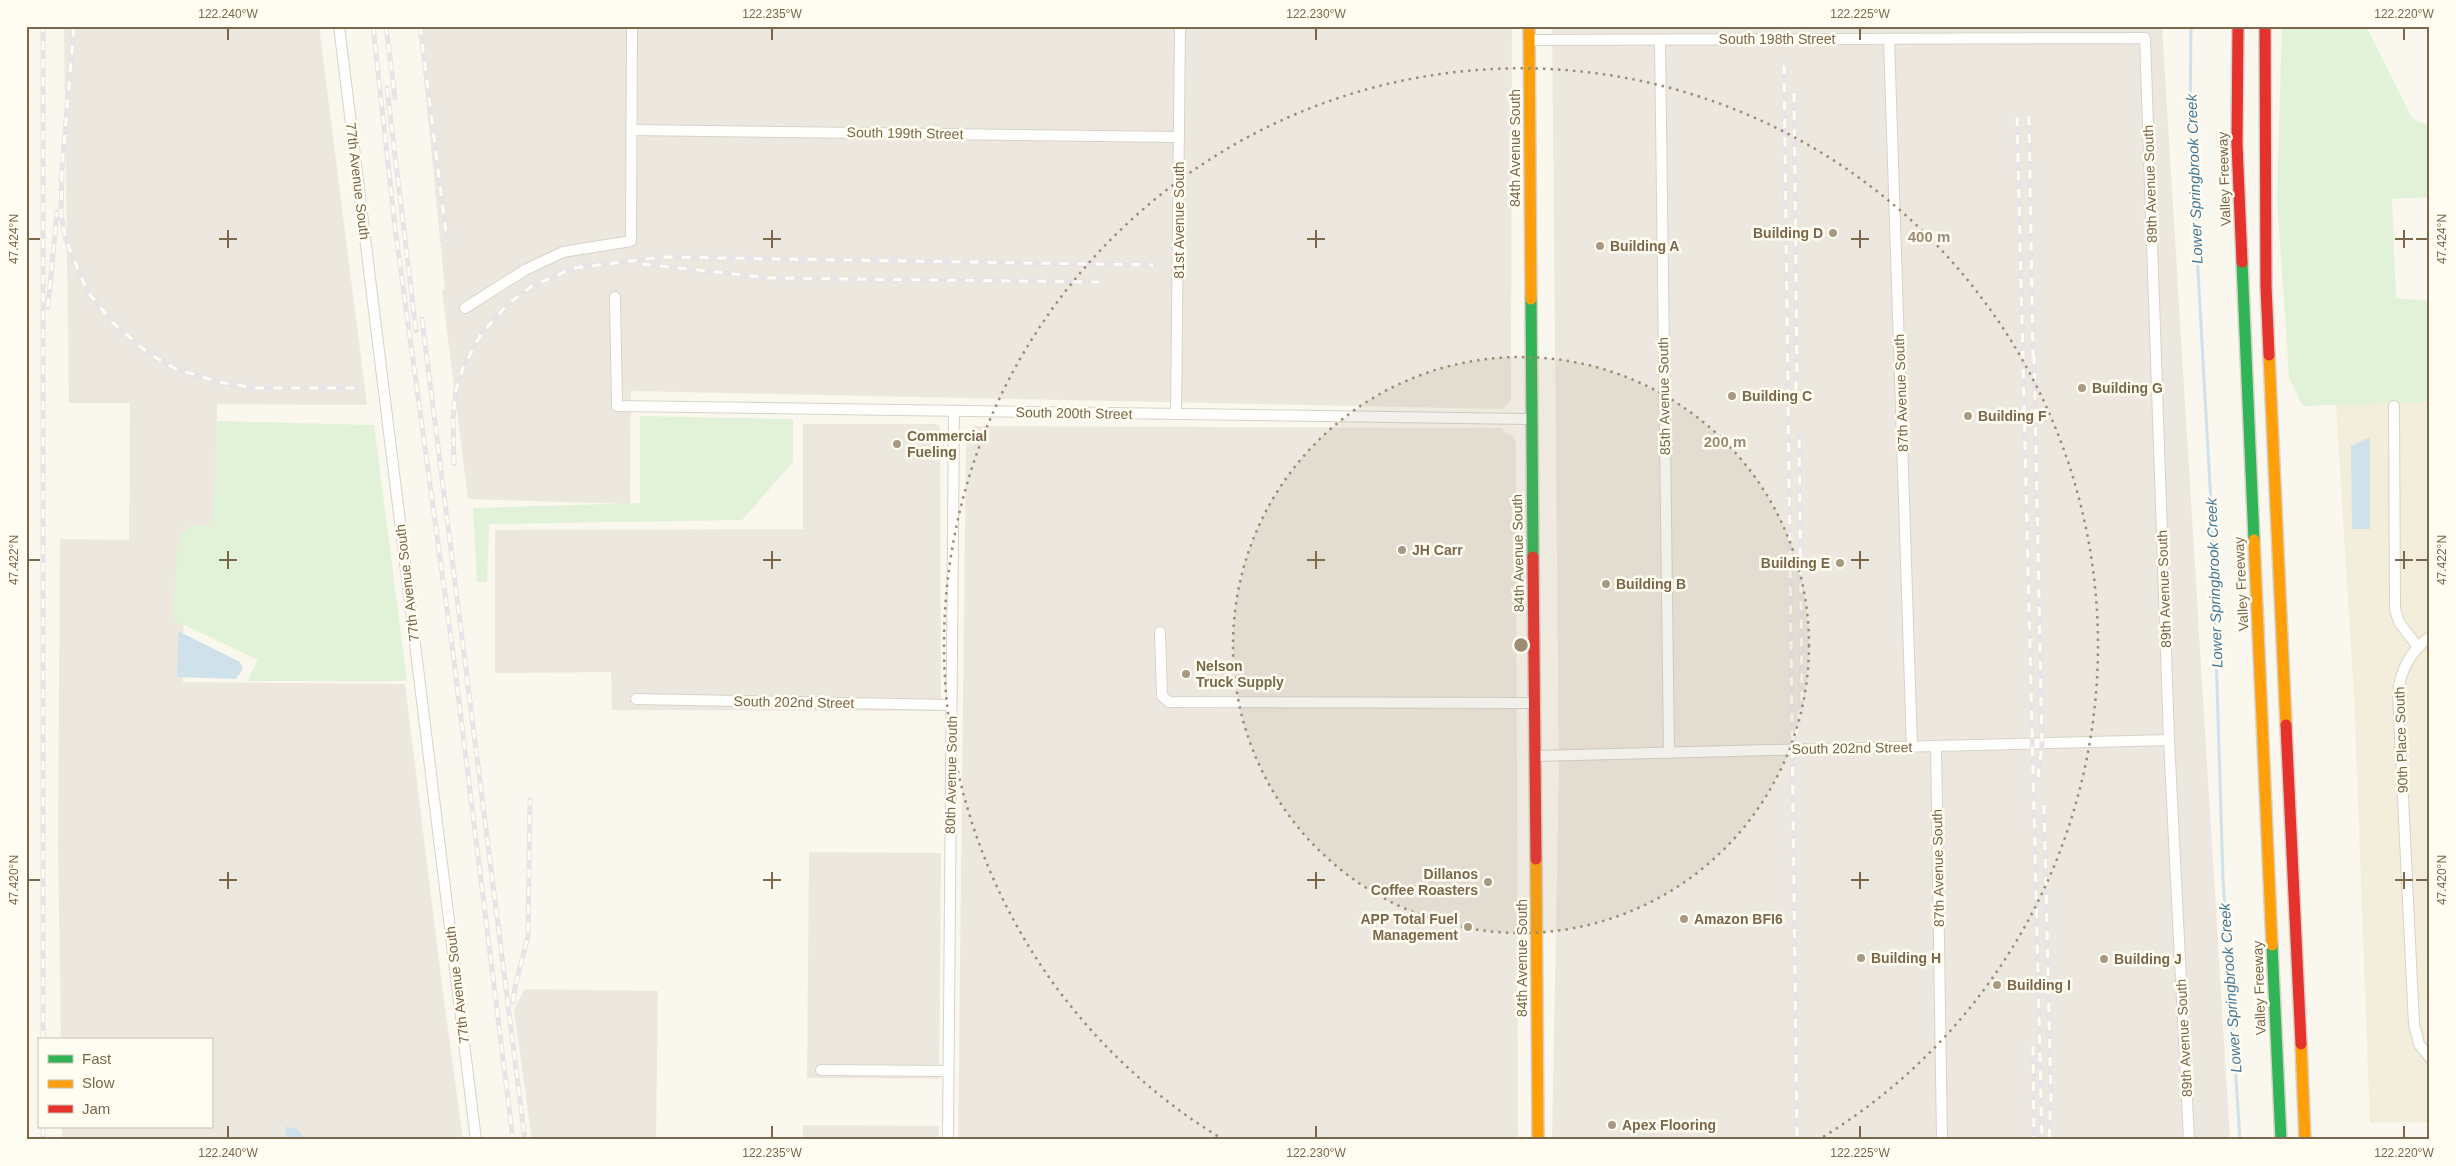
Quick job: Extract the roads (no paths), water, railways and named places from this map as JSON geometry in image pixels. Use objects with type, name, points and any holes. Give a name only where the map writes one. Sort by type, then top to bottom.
[{"type":"main road","name":"84th Avenue South","points":[[1529,26],[1538,1140]]},
{"type":"main road","name":"Valley Freeway","points":[[2238,26],[2237,144],[2241,250],[2281,1140]]},
{"type":"main road","points":[[2257,26],[2257,189],[2259,228],[2266,286]]},
{"type":"main road","points":[[2265,26],[2266,286],[2305,1140]]},
{"type":"street","name":"77th Avenue South","points":[[339,26],[476,1140]]},
{"type":"street","points":[[465,308],[525,270],[563,252],[631,241],[632,26]]},
{"type":"street","name":"81st Avenue South","points":[[1176,414],[1180,26]]},
{"type":"street","name":"South 198th Street","points":[[1529,40],[2145,38]]},
{"type":"street","name":"89th Avenue South","points":[[2145,38],[2169,740],[2189,1140]]},
{"type":"street","name":"87th Avenue South","points":[[1889,39],[1912,747]]},
{"type":"street","name":"85th Avenue South","points":[[1660,40],[1669,753]]},
{"type":"street","name":"South 199th Street","points":[[632,130],[1179,137]]},
{"type":"street","name":"South 200th Street","points":[[615,297],[617,406],[1532,419]]},
{"type":"street","points":[[2394,406],[2395,610],[2399,622],[2417,646],[2430,637]]},
{"type":"street","name":"80th Avenue South","points":[[948,1140],[954,411]]},
{"type":"street","points":[[1160,632],[1162,696],[1169,702],[1535,703]]},
{"type":"street","name":"90th Place South","points":[[2417,646],[2398,682],[2398,695],[2414,1024],[2418,1044],[2427,1056]]},
{"type":"street","name":"South 202nd Street","points":[[636,699],[951,706]]},
{"type":"street","name":"South 202nd Street","points":[[1536,756],[2169,740]]},
{"type":"street","name":"87th Avenue South","points":[[1936,746],[1942,1140]]},
{"type":"street","points":[[821,1070],[948,1071]]},
{"type":"waterway","name":"Lower Springbrook Creek","points":[[2191,26],[2190,128],[2212,522],[2223,879],[2240,1140]]},
{"type":"railway","points":[[43,26],[43,1038]]},
{"type":"railway","points":[[61,180],[74,26]]},
{"type":"railway","points":[[373,26],[395,228],[453,653],[513,1140]]},
{"type":"railway","points":[[386,26],[395,98]]},
{"type":"railway","points":[[420,26],[447,241]]},
{"type":"railway","points":[[1784,65],[1797,1140]]},
{"type":"railway","points":[[387,88],[416,331]]},
{"type":"railway","points":[[1794,93],[1797,372],[1795,398]]},
{"type":"railway","points":[[2029,116],[2033,361]]},
{"type":"railway","points":[[2017,117],[2042,1140]]},
{"type":"railway","points":[[62,173],[61,216],[66,240],[87,291],[113,323],[148,353],[176,369],[219,382],[255,388],[358,388]]},
{"type":"railway","points":[[48,307],[57,212]]},
{"type":"railway","points":[[454,464],[453,418],[456,390],[463,368],[481,334],[508,304],[532,286],[574,268],[662,257],[1153,265]]},
{"type":"railway","points":[[642,264],[771,278],[1099,282]]},
{"type":"railway","points":[[422,319],[525,1140]]},
{"type":"railway","points":[[2034,355],[2042,744],[2038,777]]},
{"type":"railway","points":[[1796,736],[1802,697],[1799,435]]},
{"type":"railway","points":[[513,1002],[528,936],[530,800]]},
{"type":"railway","points":[[2044,805],[2051,1097],[2049,1140]]},
{"type":"railway","points":[[2033,1046],[2034,1140]]},
{"type":"railway","points":[[43,1128],[43,1140]]},
{"type":"place","name":"Building D","points":[[1833,233]]},
{"type":"place","name":"Building A","points":[[1600,246]]},
{"type":"place","name":"Building G","points":[[2082,388]]},
{"type":"place","name":"Building C","points":[[1732,396]]},
{"type":"place","name":"Building F","points":[[1968,416]]},
{"type":"place","name":"Commercial Fueling","points":[[897,444]]},
{"type":"place","name":"JH Carr","points":[[1402,550]]},
{"type":"place","name":"Building E","points":[[1840,563]]},
{"type":"place","name":"Building B","points":[[1606,584]]},
{"type":"place","name":"Nelson Truck Supply","points":[[1186,674]]},
{"type":"place","name":"Dillanos Coffee Roasters","points":[[1488,882]]},
{"type":"place","name":"Amazon BFI6","points":[[1684,919]]},
{"type":"place","name":"APP Total Fuel Management","points":[[1468,927]]},
{"type":"place","name":"Building H","points":[[1861,958]]},
{"type":"place","name":"Building J","points":[[2104,959]]},
{"type":"place","name":"Building I","points":[[1997,985]]},
{"type":"place","name":"Apex Flooring","points":[[1612,1125]]}]
